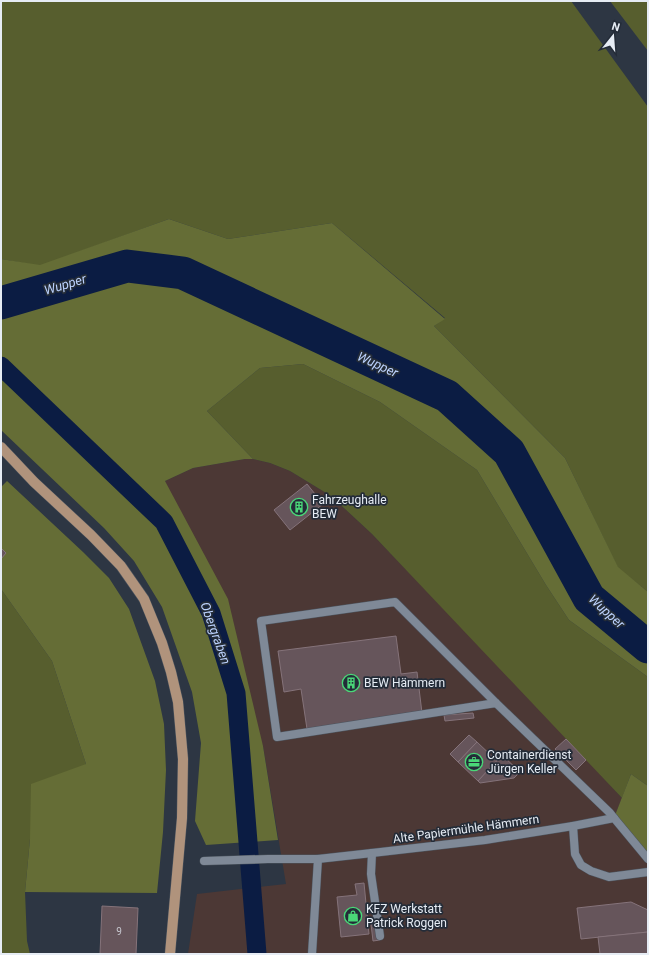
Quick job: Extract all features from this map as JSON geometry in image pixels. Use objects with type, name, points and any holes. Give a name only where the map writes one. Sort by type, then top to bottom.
[{"type":"main road","points":[[1,448],[121,566],[144,599],[162,643],[178,702],[183,759],[182,818],[170,954]]},
{"type":"lane","points":[[496,702],[277,738],[261,621],[395,602],[610,813],[648,859]]},
{"type":"lane","name":"Alte Papiermühle Hämmern","points":[[204,861],[318,859],[372,854],[486,840],[614,818]]},
{"type":"lane","points":[[573,826],[575,854],[581,865],[591,871],[610,877],[648,872]]},
{"type":"lane","points":[[372,854],[371,874],[380,936]]},
{"type":"lane","points":[[312,954],[318,859]]},
{"type":"shaded area","points":[[253,459],[270,463],[290,471],[331,496],[372,534],[555,725],[622,798],[614,818],[648,859],[648,954],[188,954],[197,894],[286,884],[263,746],[165,481],[193,468]]},
{"type":"green space","points":[[1,1],[571,1],[648,107],[648,592],[618,568],[565,458],[434,326],[445,318],[332,223],[228,239],[169,219],[40,266],[1,259]]},
{"type":"green space","points":[[610,1],[648,1],[648,51]]},
{"type":"green space","points":[[169,219],[228,239],[332,223],[445,319],[434,326],[565,458],[618,567],[648,592],[648,677],[569,620],[546,585],[477,470],[380,402],[303,364],[260,368],[207,411],[253,459],[193,468],[165,481],[228,599],[263,746],[278,840],[206,845],[195,821],[201,743],[192,692],[162,607],[134,561],[104,528],[1,430],[1,259],[40,265]]},
{"type":"green space","points":[[303,364],[380,402],[477,470],[546,585],[569,620],[648,677],[648,786],[631,774],[622,798],[372,534],[331,496],[290,471],[270,463],[253,459],[207,411],[260,368]]},
{"type":"green space","points":[[7,481],[109,578],[129,609],[155,681],[164,724],[166,770],[163,832],[157,893],[25,892],[30,839],[31,784],[86,764],[52,661],[1,589],[1,487]]},
{"type":"green space","points":[[1,589],[52,661],[86,764],[30,839],[25,892],[27,941],[30,954],[1,954]]},
{"type":"green space","points":[[631,774],[648,786],[648,859],[614,818]]},
{"type":"building","name":"Fahrzeughalle BEW","points":[[307,484],[323,504],[290,530],[274,510]]},
{"type":"building","points":[[1,548],[6,553],[1,559]]},
{"type":"building","name":"BEW Hämmern","points":[[396,636],[401,674],[417,672],[422,713],[307,729],[301,689],[284,692],[278,651]]},
{"type":"building","points":[[473,713],[474,718],[445,721],[444,715]]},
{"type":"building","points":[[469,735],[477,742],[458,762],[450,754]]},
{"type":"building","points":[[566,739],[586,760],[576,770],[555,749]]},
{"type":"building","points":[[477,742],[497,761],[478,781],[458,762]]},
{"type":"building","points":[[502,755],[520,772],[514,778],[480,783],[478,781]]},
{"type":"building","name":"KFZ Werkstatt Patrick Roggen","points":[[364,883],[369,934],[341,937],[337,897],[357,895],[355,884]]},
{"type":"building","points":[[631,902],[648,910],[648,932],[581,939],[577,908]]},
{"type":"building","points":[[102,906],[138,908],[136,954],[100,954]]},
{"type":"building","points":[[378,923],[380,940],[373,941],[371,924]]},
{"type":"building","points":[[648,932],[648,954],[600,954],[598,937]]},
{"type":"waterway","name":"Wupper","points":[[1,303],[127,266],[183,273],[447,396],[509,452],[589,598],[648,647]]},
{"type":"waterway","name":"Obergraben","points":[[1,366],[164,522],[211,613],[236,693],[257,954]]},
{"type":"place","name":"Fahrzeughalle BEW","points":[[299,507]]},
{"type":"place","name":"BEW Hämmern","points":[[351,683]]},
{"type":"place","name":"Containerdienst Jürgen Keller","points":[[474,762]]},
{"type":"place","name":"KFZ Werkstatt Patrick Roggen","points":[[353,916]]}]
